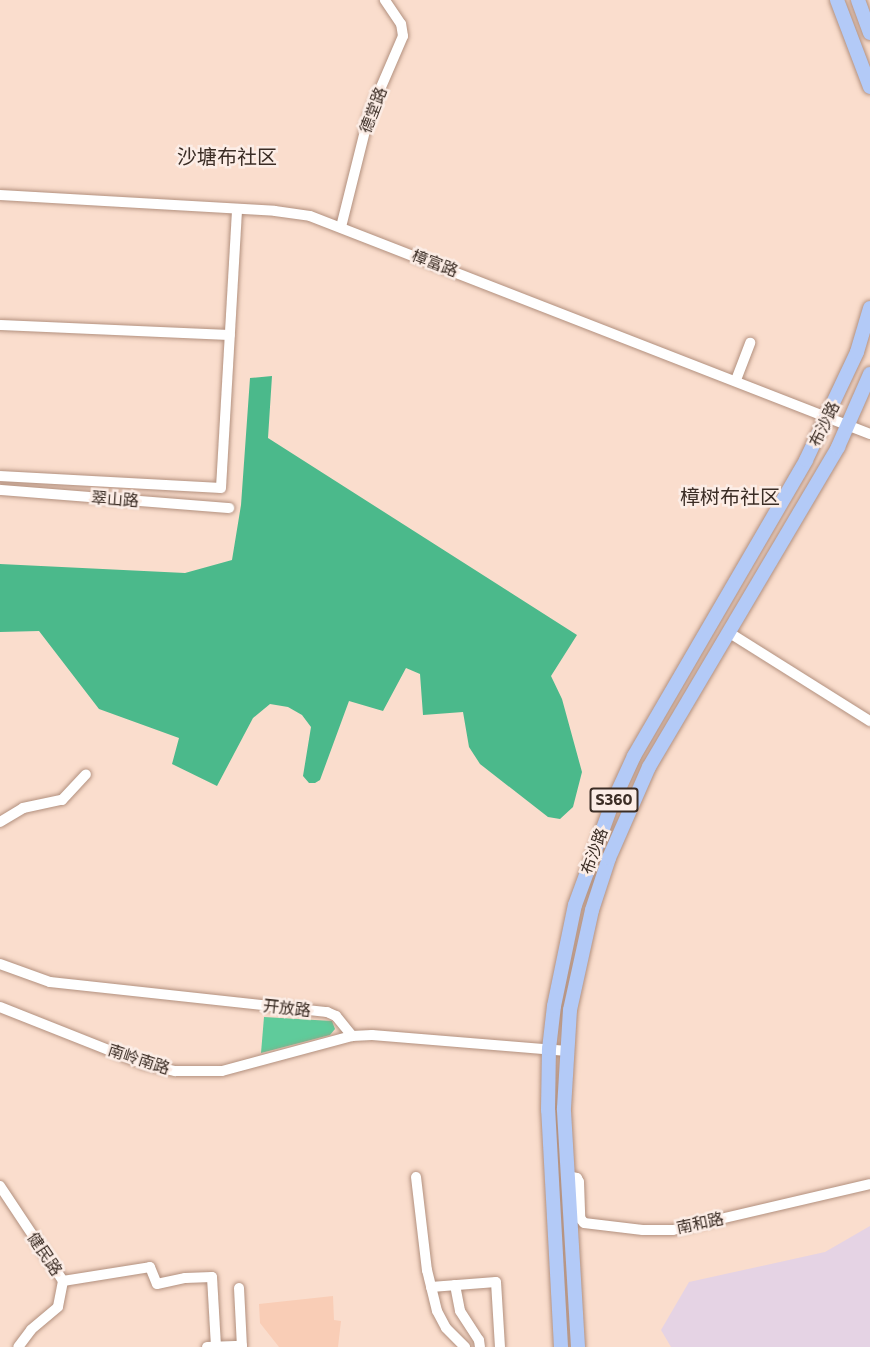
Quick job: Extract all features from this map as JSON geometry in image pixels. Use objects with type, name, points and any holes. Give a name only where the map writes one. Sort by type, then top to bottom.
[{"type":"main road","points":[[837,0],[870,87]]},
{"type":"main road","points":[[858,0],[870,33]]},
{"type":"main road","name":"布沙路","points":[[561,1347],[548,1110],[549,1049],[554,1006],[575,905],[612,804],[634,756],[806,460],[864,353],[870,308]]},
{"type":"main road","name":"布沙路","points":[[578,1347],[564,1108],[567,1051],[579,962],[609,858],[649,767],[850,425],[870,374]]},
{"type":"street","name":"德堂路","points":[[341,227],[369,115],[404,36],[401,24],[385,0]]},
{"type":"street","name":"樟富路","points":[[0,195],[293,213],[341,227],[870,434]]},
{"type":"street","points":[[0,476],[221,488],[237,209]]},
{"type":"street","points":[[0,325],[230,335]]},
{"type":"street","points":[[736,380],[750,343]]},
{"type":"street","name":"翠山路","points":[[0,490],[229,508]]},
{"type":"street","points":[[729,630],[870,715]]},
{"type":"street","points":[[729,630],[870,722]]},
{"type":"street","points":[[0,822],[23,808],[62,800],[86,774]]},
{"type":"street","name":"开放路","points":[[0,964],[50,982],[327,1012],[336,1016],[352,1036]]},
{"type":"street","name":"南岭南路","points":[[0,1006],[144,1064],[175,1071],[222,1071],[352,1036]]},
{"type":"street","points":[[352,1036],[567,1051]]},
{"type":"street","name":"南和路","points":[[567,1176],[573,1176],[579,1182],[580,1218],[584,1223],[643,1230],[673,1230],[870,1185]]},
{"type":"street","points":[[416,1177],[431,1287],[437,1311],[458,1345]]},
{"type":"street","name":"健民路","points":[[0,1186],[63,1281],[58,1306],[31,1330],[18,1347]]},
{"type":"street","points":[[63,1281],[150,1267],[157,1284],[185,1278],[212,1277],[216,1347]]},
{"type":"street","points":[[431,1287],[496,1282],[500,1300],[500,1347]]},
{"type":"street","points":[[455,1285],[458,1303],[470,1319],[480,1347]]},
{"type":"street","points":[[207,1347],[242,1346],[239,1288]]},
{"type":"shaded area","points":[[870,1226],[870,1347],[671,1347],[661,1330],[689,1282],[825,1252]]},
{"type":"shaded area","points":[[333,1296],[334,1320],[341,1321],[338,1347],[279,1347],[260,1323],[259,1304]]},
{"type":"green space","points":[[272,376],[268,438],[577,635],[551,676],[562,699],[582,772],[573,807],[560,819],[548,817],[480,764],[469,747],[463,712],[423,715],[420,674],[406,668],[383,711],[349,701],[320,780],[309,783],[303,776],[311,727],[302,715],[288,707],[270,704],[253,718],[217,786],[172,764],[179,738],[99,709],[39,631],[0,632],[0,564],[185,573],[232,560],[241,505],[250,378]]},
{"type":"green space","points":[[264,1017],[332,1021],[335,1029],[330,1035],[261,1053]]},
{"type":"district","name":"沙塘布社区","points":[[227,156]]},
{"type":"district","name":"樟树布社区","points":[[730,496]]}]
